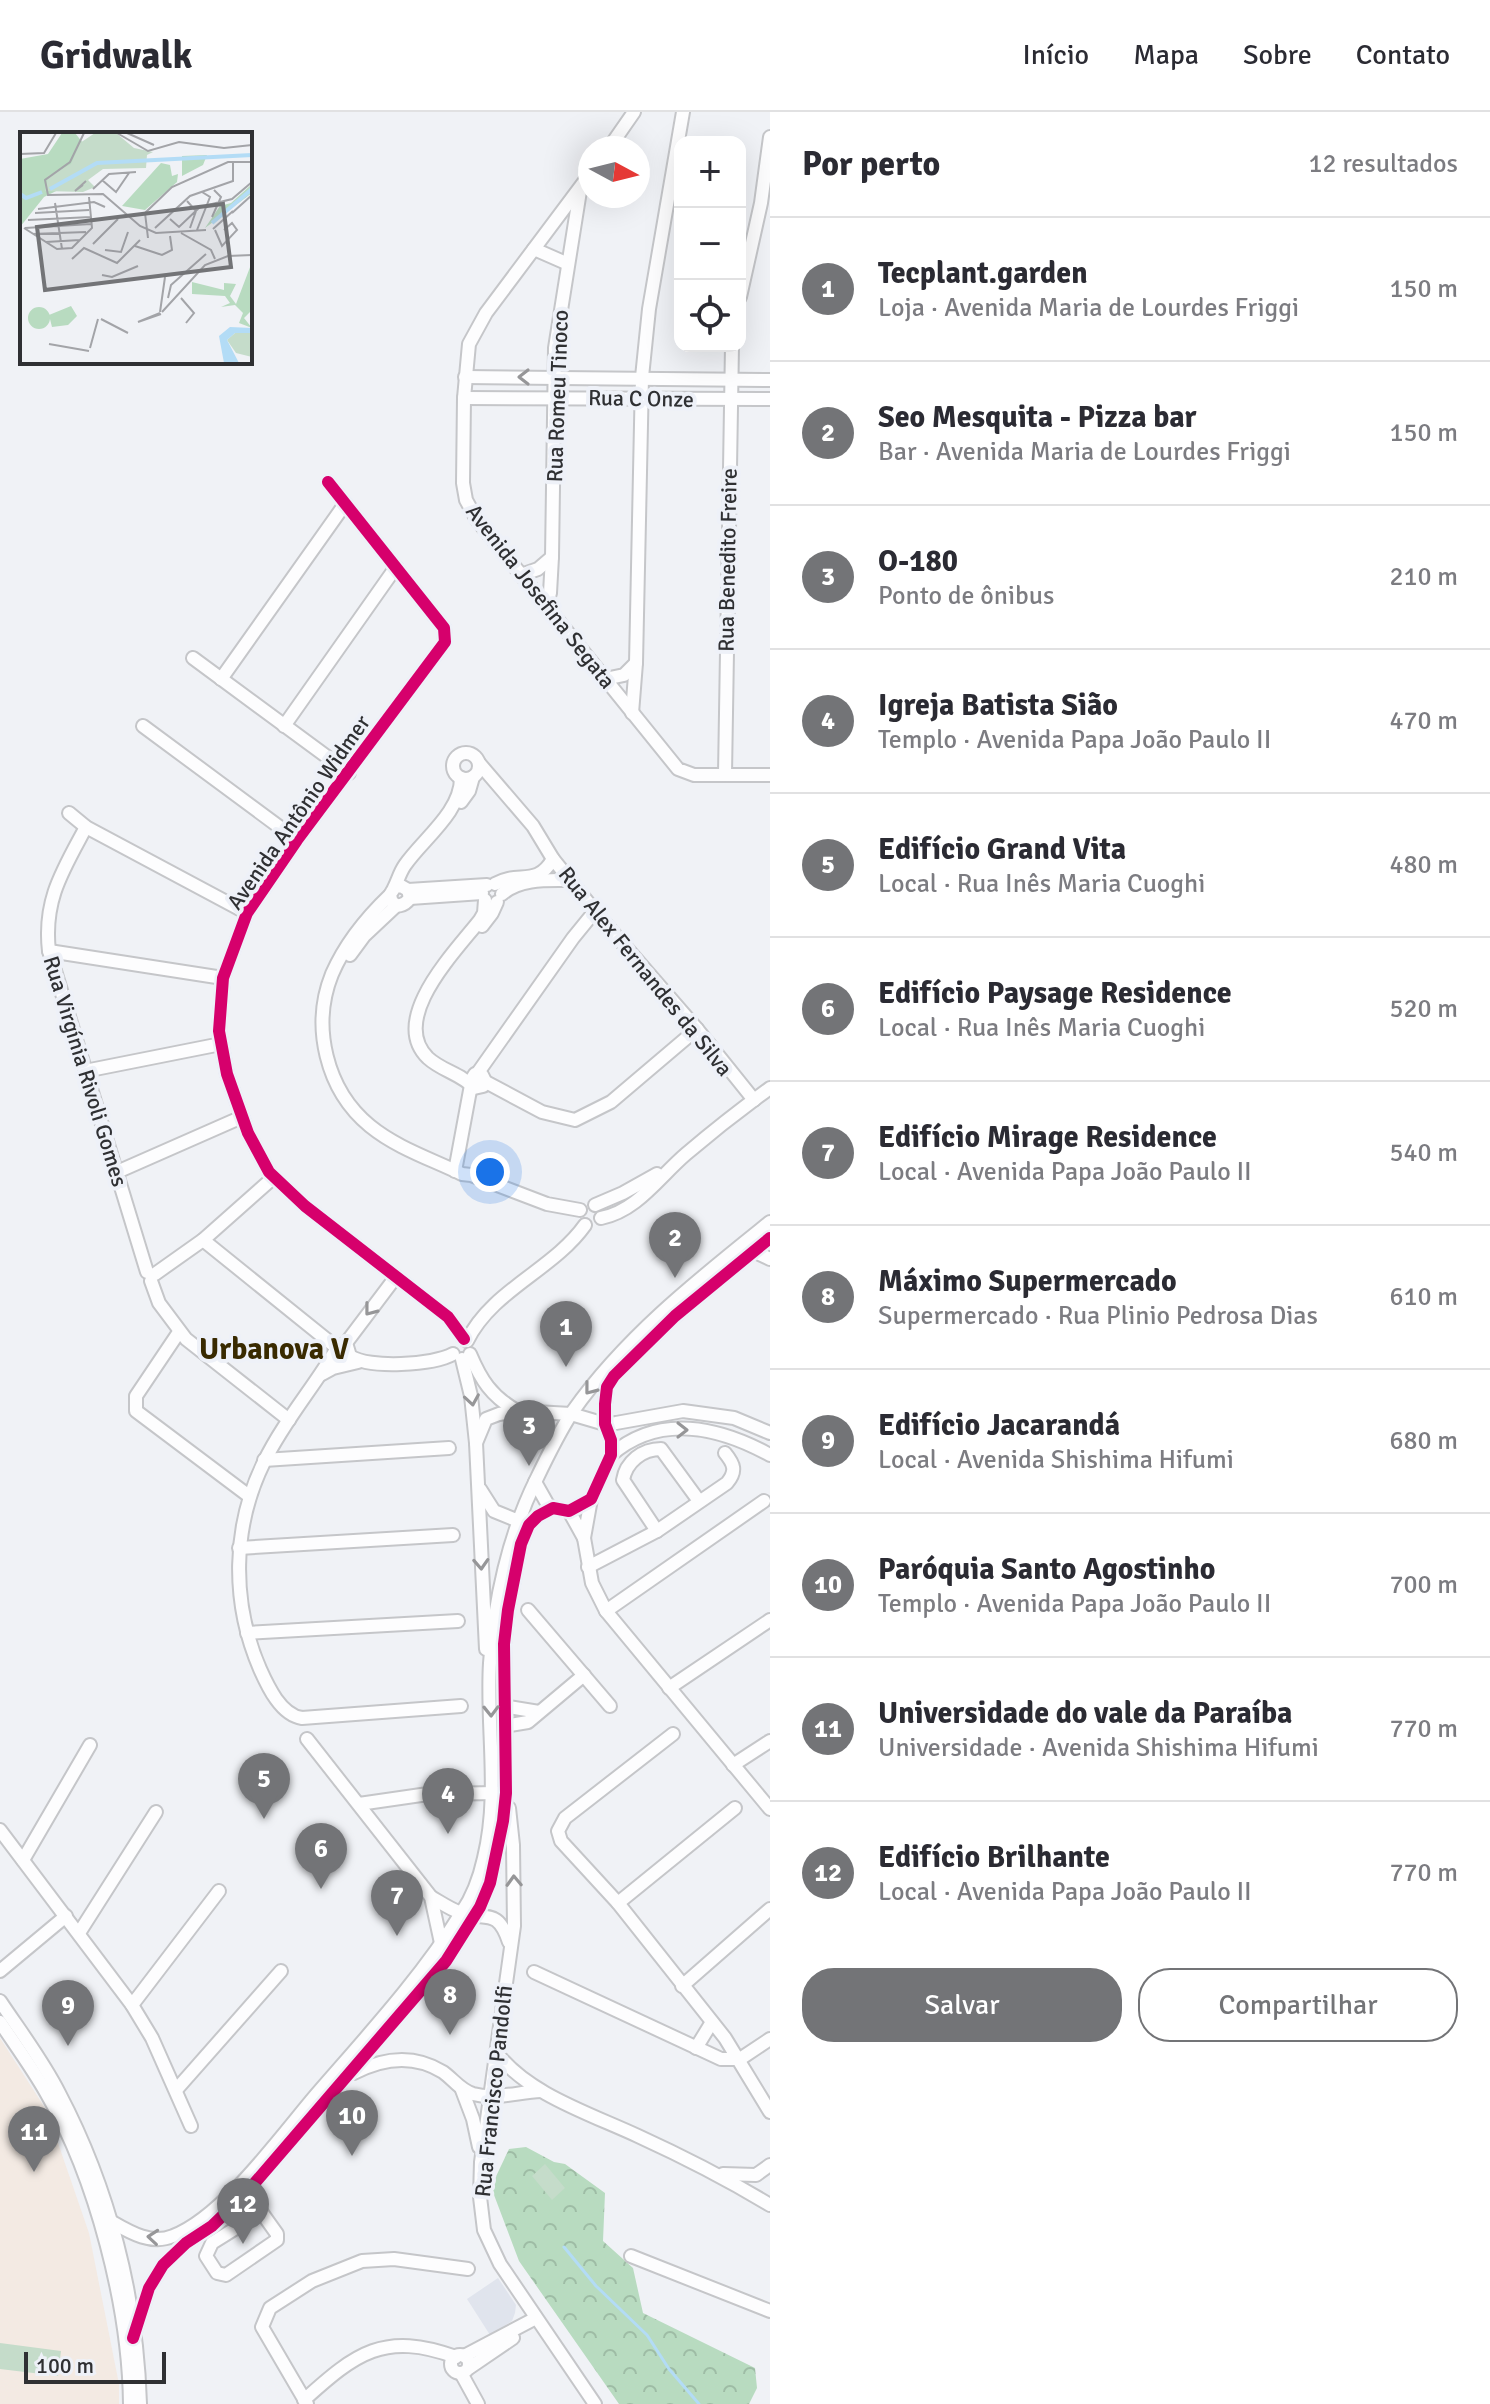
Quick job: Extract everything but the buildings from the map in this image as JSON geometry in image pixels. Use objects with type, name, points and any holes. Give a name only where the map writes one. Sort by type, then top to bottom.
[{"type":"street","points":[[617,136],[634,112]]},
{"type":"street","points":[[632,713],[636,663],[642,377],[649,309],[683,112]]},
{"type":"street","points":[[744,280],[761,203],[770,137]]},
{"type":"street","name":"Avenida Josefina Segata","points":[[578,191],[486,313],[466,353],[463,471],[466,500],[477,520],[681,771],[703,775],[725,774]]},
{"type":"street","name":"Rua Romeu Tinoco","points":[[546,606],[552,557],[553,377],[557,320],[578,208]]},
{"type":"street","points":[[534,249],[566,263]]},
{"type":"street","name":"Rua Benedito Freire","points":[[725,774],[731,352]]},
{"type":"street","name":"Rua C Onze","points":[[465,377],[770,380]]},
{"type":"street","name":"Rua C Onze","points":[[464,398],[770,399]]},
{"type":"street","name":"Avenida Antônio Widmer","points":[[328,482],[444,628],[445,642],[297,840],[247,913],[223,978],[219,1031],[227,1074],[248,1133],[274,1177],[305,1206],[448,1317],[461,1348]]},
{"type":"street","points":[[221,679],[345,504]]},
{"type":"street","points":[[521,575],[538,569],[552,557]]},
{"type":"street","points":[[284,726],[396,567]]},
{"type":"street","points":[[193,658],[349,773]]},
{"type":"street","points":[[605,679],[624,675],[636,663]]},
{"type":"street","points":[[143,726],[297,840]]},
{"type":"street","name":"Rua Alex Fernandes da Silva","points":[[401,894],[405,865],[455,803],[472,773],[533,826],[553,859],[754,1100]]},
{"type":"street","points":[[725,774],[770,775]]},
{"type":"street","points":[[69,813],[86,827],[247,913]]},
{"type":"street","name":"Rua Virgínia Rivoli Gomes","points":[[86,827],[63,870],[50,904],[47,926],[49,951],[159,1303],[179,1332],[289,1420]]},
{"type":"street","points":[[553,859],[538,876],[504,879],[491,893],[480,920],[419,1004],[414,1026],[427,1057],[542,1112],[575,1120],[611,1102],[697,1029]]},
{"type":"street","points":[[570,880],[529,882],[491,893],[401,894],[364,936],[338,981],[331,1018],[332,1046],[345,1083],[369,1117],[400,1137],[462,1170],[534,1200],[580,1210],[588,1204],[595,1205],[637,1186],[683,1157]]},
{"type":"street","points":[[462,1170],[475,1081],[573,938],[595,911]]},
{"type":"street","points":[[49,951],[223,978]]},
{"type":"street","points":[[85,1071],[221,1044]]},
{"type":"street","points":[[580,1210],[580,1219],[585,1225],[595,1226],[601,1218],[627,1209],[683,1157],[770,1088]]},
{"type":"street","points":[[117,1172],[242,1117]]},
{"type":"street","points":[[151,1276],[203,1240],[274,1177]]},
{"type":"street","points":[[595,1205],[600,1210],[601,1218]]},
{"type":"street","points":[[133,2338],[149,2288],[163,2265],[186,2243],[212,2226],[247,2192],[348,2076],[469,1901],[485,1857],[492,1793],[490,1664],[496,1610],[535,1482],[571,1414],[618,1354],[672,1303],[770,1222]]},
{"type":"street","points":[[320,1376],[333,1368],[358,1362],[434,1361],[461,1348],[483,1316],[572,1243],[585,1225]]},
{"type":"street","points":[[770,1238],[675,1316],[630,1359],[607,1387],[605,1424],[611,1440],[611,1455],[591,1499],[584,1538],[588,1567],[597,1596],[606,1611],[770,1809]]},
{"type":"street","points":[[203,1240],[343,1346],[358,1362]]},
{"type":"street","points":[[753,1251],[770,1259]]},
{"type":"street","points":[[395,1278],[320,1376],[264,1460],[249,1496],[239,1548],[240,1592],[247,1633],[274,1695],[297,1718],[461,1706]]},
{"type":"street","points":[[179,1332],[136,1396],[136,1411],[249,1496]]},
{"type":"street","points":[[461,1348],[488,1390],[517,1411]]},
{"type":"street","points":[[461,1348],[476,1443],[485,1642],[490,1664]]},
{"type":"street","points":[[605,1404],[623,1416],[683,1411],[710,1414],[770,1433]]},
{"type":"street","points":[[476,1443],[486,1419],[517,1411],[571,1414],[605,1424],[651,1415]]},
{"type":"street","points":[[758,1427],[770,1417]]},
{"type":"street","points":[[611,1455],[631,1440],[649,1432],[681,1429],[735,1437],[770,1455]]},
{"type":"street","points":[[264,1460],[449,1448]]},
{"type":"street","points":[[657,1531],[623,1480],[630,1462],[648,1450],[661,1449],[699,1501]]},
{"type":"street","points":[[588,1567],[657,1531],[727,1483],[733,1475],[733,1463],[725,1453]]},
{"type":"street","points":[[535,1482],[540,1494],[553,1508],[569,1511],[591,1499]]},
{"type":"street","points":[[479,1486],[494,1511],[524,1523],[553,1508]]},
{"type":"street","points":[[606,1611],[764,1501]]},
{"type":"street","points":[[569,1511],[584,1538]]},
{"type":"street","points":[[112,2222],[137,2235],[164,2239],[200,2221],[233,2191],[446,1961],[476,1914],[490,1883],[503,1821],[506,1793],[504,1644],[524,1523]]},
{"type":"street","points":[[239,1548],[453,1535]]},
{"type":"street","points":[[528,1610],[610,1706]]},
{"type":"street","points":[[669,1688],[770,1620]]},
{"type":"street","points":[[247,1633],[458,1621]]},
{"type":"street","points":[[504,1726],[528,1722],[584,1675]]},
{"type":"street","points":[[503,1706],[539,1712]]},
{"type":"street","points":[[673,1734],[565,1818],[558,1831],[561,1841],[618,1903],[740,2059],[770,2112]]},
{"type":"street","points":[[307,1739],[431,1897],[461,1914],[489,1916],[499,1923],[510,1945]]},
{"type":"street","points":[[733,1765],[770,1741]]},
{"type":"street","points":[[23,1860],[90,1745]]},
{"type":"street","points":[[359,1804],[428,1794],[506,1793]]},
{"type":"street","name":"Rua Francisco Pandolfi","points":[[506,1793],[510,1811],[514,1926],[481,2162],[480,2197],[484,2230],[500,2264],[595,2404]]},
{"type":"street","points":[[618,1903],[735,1808]]},
{"type":"street","points":[[79,1933],[156,1812]]},
{"type":"street","points":[[0,1830],[132,2005],[152,2038],[191,2126]]},
{"type":"street","points":[[132,2005],[219,1891]]},
{"type":"street","points":[[431,1897],[441,1943]]},
{"type":"street","points":[[682,1986],[770,1909]]},
{"type":"street","points":[[0,1971],[66,1916]]},
{"type":"street","points":[[176,2090],[281,1971]]},
{"type":"street","points":[[534,1972],[727,2060],[740,2059],[770,2039]]},
{"type":"street","points":[[0,2001],[59,2093],[87,2153],[112,2222],[127,2295],[140,2404]]},
{"type":"street","points":[[0,2022],[48,2095],[77,2158],[104,2238],[117,2295],[130,2404]]},
{"type":"street","points":[[696,2048],[712,2022]]},
{"type":"street","points":[[376,2034],[398,2059]]},
{"type":"street","points":[[496,2052],[508,2068],[541,2091],[716,2173],[770,2205]]},
{"type":"street","points":[[348,2076],[376,2063],[398,2059],[430,2065],[445,2074],[462,2090],[475,2127],[481,2162]]},
{"type":"street","points":[[462,2090],[490,2097],[541,2091]]},
{"type":"street","points":[[716,2173],[756,2175],[770,2165]]},
{"type":"street","points":[[247,2192],[277,2234],[277,2240],[226,2275],[217,2273],[206,2256],[212,2243],[260,2213]]},
{"type":"street","points":[[631,2256],[770,2311]]},
{"type":"street","points":[[468,2269],[394,2259],[362,2261],[312,2281],[270,2308],[262,2327],[306,2402],[352,2360],[379,2348],[413,2346],[460,2364],[478,2404]]},
{"type":"street","points":[[460,2364],[536,2318]]},
{"type":"shaded area","points":[[0,2038],[47,2111],[89,2233],[119,2384],[119,2404],[0,2404]]},
{"type":"shaded area","points":[[498,2278],[516,2305],[515,2313],[512,2321],[490,2335],[467,2299]]},
{"type":"green space","points":[[526,2147],[554,2162],[565,2164],[605,2193],[603,2241],[633,2268],[643,2313],[755,2368],[757,2388],[749,2404],[619,2404],[519,2261],[491,2187],[509,2149]]},
{"type":"green space","points":[[545,2164],[565,2188],[552,2200],[532,2176]]},
{"type":"green space","points":[[0,2343],[61,2351],[58,2376],[0,2369]]},
{"type":"waterway","points":[[564,2247],[596,2286],[647,2335],[669,2369],[699,2404]]},
{"type":"cycle path","points":[[328,482],[444,628],[445,642],[297,840],[247,913],[223,978],[219,1031],[227,1074],[248,1133],[269,1172],[305,1206],[448,1317],[464,1339]]},
{"type":"cycle path","points":[[133,2338],[149,2288],[163,2265],[186,2243],[212,2226],[247,2192],[446,1961],[480,1907],[490,1883],[503,1821],[506,1793],[504,1644],[521,1544],[529,1525],[553,1508],[569,1511],[591,1499],[611,1455],[605,1404],[607,1387],[614,1376],[675,1316],[770,1238]]},
{"type":"place","name":"Seo Mesquita - Pizza bar","points":[[675,1278]]},
{"type":"place","name":"Tecplant.garden","points":[[566,1367]]},
{"type":"place","name":"O-180","points":[[529,1466]]},
{"type":"place","name":"Edifício Grand Vita","points":[[264,1819]]},
{"type":"place","name":"Igreja Batista Sião","points":[[448,1834]]},
{"type":"place","name":"Edifício Paysage Residence","points":[[321,1889]]},
{"type":"place","name":"Edifício Mirage Residence","points":[[397,1936]]},
{"type":"place","name":"Máximo Supermercado","points":[[450,2035]]},
{"type":"place","name":"Edifício Jacarandá","points":[[68,2046]]},
{"type":"place","name":"Paróquia Santo Agostinho","points":[[352,2156]]},
{"type":"place","name":"Universidade do vale da Paraíba","points":[[34,2172]]},
{"type":"place","name":"Edifício Brilhante","points":[[243,2244]]},
{"type":"district","name":"Urbanova V","points":[[274,1349]]}]
